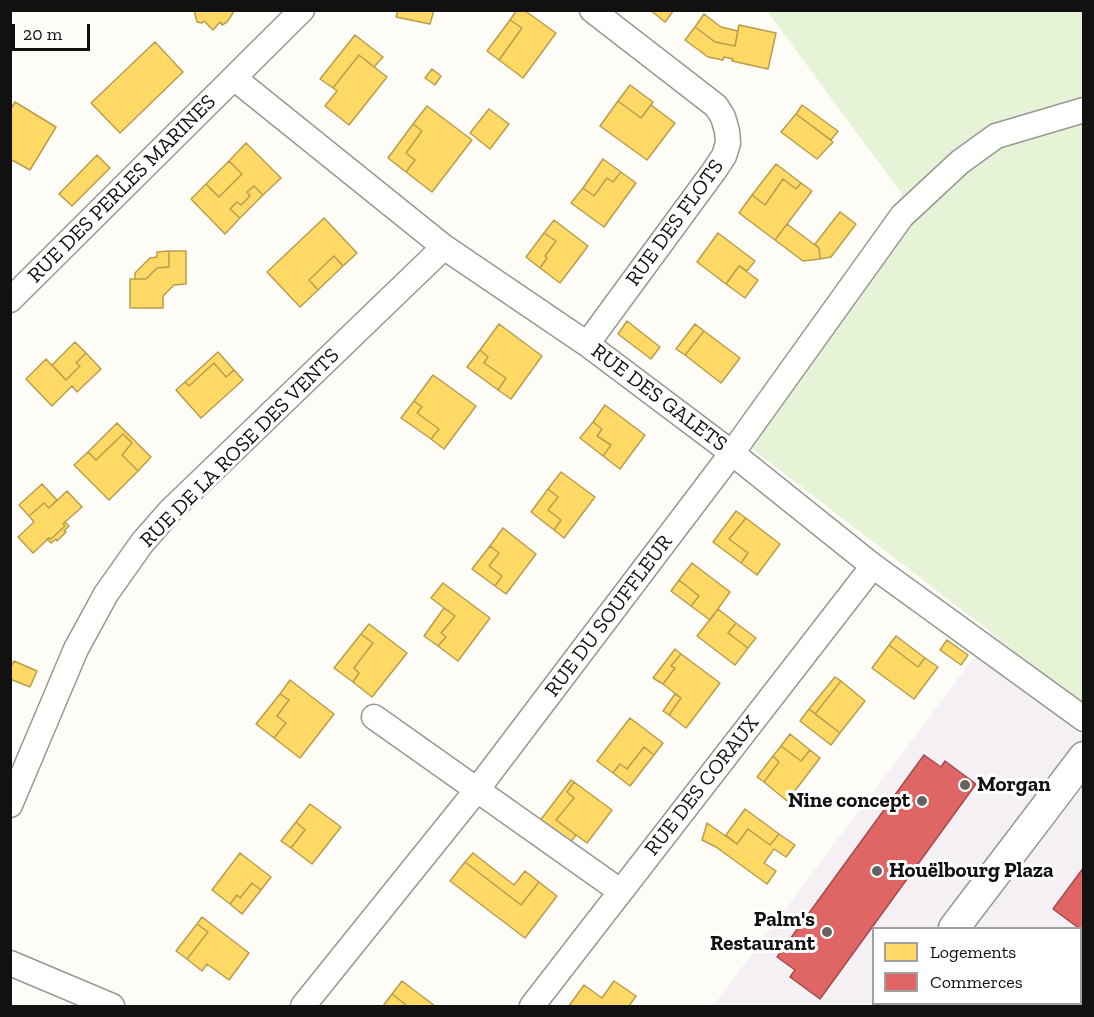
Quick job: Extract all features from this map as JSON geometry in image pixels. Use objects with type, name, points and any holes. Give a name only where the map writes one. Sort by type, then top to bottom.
[{"type":"street","points":[[234,78],[302,10]]},
{"type":"street","name":"RUE DES FLOTS","points":[[587,344],[714,171],[724,156],[728,143],[723,117],[716,106],[592,10]]},
{"type":"street","name":"RUE DES GALETS","points":[[234,78],[444,247],[587,344],[732,453],[873,566],[1083,719]]},
{"type":"street","name":"RUE DES PERLES MARINES","points":[[10,300],[234,78]]},
{"type":"street","name":"RUE DU SOUFFLEUR","points":[[303,1006],[476,791],[732,453],[902,216],[960,162],[996,136],[1083,110]]},
{"type":"street","name":"RUE DE LA ROSE DES VENTS","points":[[10,806],[81,641],[106,594],[142,543],[170,511],[444,247]]},
{"type":"street","name":"RUE DES CORAUX","points":[[532,1006],[873,566]]},
{"type":"street","points":[[374,717],[620,891]]},
{"type":"street","points":[[955,927],[1083,758]]},
{"type":"street","points":[[10,963],[112,1006]]},
{"type":"shaded area","points":[[992,633],[1083,708],[1083,1006],[713,1006]]},
{"type":"green space","points":[[767,11],[1083,11],[1083,708],[992,633],[752,449],[902,194]]},
{"type":"building: Logements","points":[[194,10],[232,10],[233,13],[227,22],[222,25],[220,22],[213,30],[204,21],[197,22]]},
{"type":"building: Logements","points":[[398,10],[434,10],[430,24],[396,17]]},
{"type":"building: Logements","points":[[517,10],[524,10],[556,33],[523,78],[499,60],[522,28],[510,20]]},
{"type":"building: Logements","points":[[650,10],[674,10],[665,22]]},
{"type":"building: Logements","points":[[704,14],[721,27],[738,31],[735,46],[715,42],[695,27]]},
{"type":"building: Logements","points":[[510,20],[522,28],[499,60],[487,51]]},
{"type":"building: Logements","points":[[739,25],[776,33],[768,69],[724,57],[723,60],[708,57],[685,40],[695,27],[715,42],[735,46]]},
{"type":"building: Logements","points":[[355,35],[383,57],[374,67],[359,55],[333,88],[320,79]]},
{"type":"building: Logements","points":[[155,42],[183,72],[120,133],[91,103]]},
{"type":"building: Logements","points":[[359,55],[387,77],[349,125],[325,106],[337,91],[333,88]]},
{"type":"building: Logements","points":[[432,69],[441,76],[435,85],[425,78]]},
{"type":"building: Logements","points":[[630,85],[653,102],[641,118],[618,101]]},
{"type":"building: Logements","points":[[618,101],[641,118],[651,105],[675,123],[647,160],[600,126]]},
{"type":"building: Logements","points":[[15,102],[56,127],[30,170],[10,159],[10,110]]},
{"type":"building: Logements","points":[[802,105],[838,131],[831,140],[796,114]]},
{"type":"building: Logements","points":[[427,106],[472,140],[432,192],[406,172],[415,160],[406,153],[422,131],[413,124]]},
{"type":"building: Logements","points":[[489,109],[509,124],[490,149],[470,133]]},
{"type":"building: Logements","points":[[796,114],[833,142],[817,159],[781,132]]},
{"type":"building: Logements","points":[[413,124],[422,131],[406,153],[415,160],[406,172],[388,158]]},
{"type":"building: Logements","points":[[246,143],[281,178],[263,195],[254,186],[247,192],[250,196],[241,205],[237,202],[230,209],[240,218],[225,234],[191,199],[206,184],[219,197],[242,174],[229,161]]},
{"type":"building: Logements","points":[[97,155],[110,168],[72,206],[59,194]]},
{"type":"building: Logements","points":[[603,159],[621,172],[613,182],[607,178],[594,196],[583,188]]},
{"type":"building: Logements","points":[[229,161],[242,174],[219,197],[206,184]]},
{"type":"building: Logements","points":[[776,164],[801,183],[796,189],[783,179],[765,205],[752,195]]},
{"type":"building: Logements","points":[[621,172],[636,183],[604,227],[571,203],[583,188],[594,196],[607,178],[613,182]]},
{"type":"building: Logements","points":[[783,179],[796,189],[801,183],[812,191],[775,240],[739,213],[752,195],[765,205]]},
{"type":"building: Logements","points":[[254,186],[263,195],[240,218],[230,209],[237,202],[241,205],[250,196],[247,192]]},
{"type":"building: Logements","points":[[840,212],[856,224],[831,257],[820,259],[819,248],[815,244]]},
{"type":"building: Logements","points":[[324,218],[357,253],[343,266],[334,256],[309,280],[318,290],[300,307],[267,272]]},
{"type":"building: Logements","points":[[554,220],[588,246],[560,283],[540,268],[547,258],[545,256],[556,241],[544,233]]},
{"type":"building: Logements","points":[[787,224],[819,248],[820,259],[803,261],[775,240]]},
{"type":"building: Logements","points":[[544,233],[556,241],[545,256],[547,258],[540,268],[526,257]]},
{"type":"building: Logements","points":[[718,233],[755,261],[747,271],[739,266],[726,284],[697,262]]},
{"type":"building: Logements","points":[[169,251],[186,251],[186,284],[174,285],[163,296],[163,308],[130,308],[130,279],[146,279],[157,268],[169,267]]},
{"type":"building: Logements","points":[[169,251],[169,267],[157,268],[146,279],[135,279],[135,273],[150,258],[157,257],[157,252]]},
{"type":"building: Logements","points":[[334,256],[343,266],[318,290],[309,280]]},
{"type":"building: Logements","points":[[739,266],[758,280],[745,298],[726,284]]},
{"type":"building: Logements","points":[[627,321],[660,347],[651,359],[618,334]]},
{"type":"building: Logements","points":[[499,324],[542,356],[511,399],[498,390],[506,378],[484,363],[488,357],[480,350]]},
{"type":"building: Logements","points":[[695,324],[704,331],[685,355],[676,349]]},
{"type":"building: Logements","points":[[704,331],[740,358],[721,383],[685,355]]},
{"type":"building: Logements","points":[[75,342],[86,353],[76,363],[80,366],[66,380],[52,365]]},
{"type":"building: Logements","points":[[480,350],[488,357],[484,363],[506,378],[498,390],[467,367]]},
{"type":"building: Logements","points":[[218,352],[234,370],[226,377],[214,363],[189,386],[185,382]]},
{"type":"building: Logements","points":[[86,353],[101,369],[77,392],[72,386],[52,406],[26,379],[46,359],[66,380],[80,366],[76,363]]},
{"type":"building: Logements","points":[[214,363],[226,377],[234,370],[243,380],[201,418],[176,390],[185,382],[189,386]]},
{"type":"building: Logements","points":[[433,375],[476,406],[444,449],[431,439],[439,429],[417,413],[422,407],[414,401]]},
{"type":"building: Logements","points":[[414,401],[422,407],[417,413],[439,429],[431,439],[401,418]]},
{"type":"building: Logements","points":[[605,405],[645,435],[620,469],[603,456],[611,445],[597,436],[602,429],[593,422]]},
{"type":"building: Logements","points":[[593,422],[602,429],[597,436],[611,445],[603,456],[580,438]]},
{"type":"building: Logements","points":[[117,423],[151,457],[138,471],[122,455],[132,443],[123,434],[96,460],[88,452]]},
{"type":"building: Logements","points":[[123,434],[132,443],[122,455],[138,471],[109,500],[74,465],[88,452],[96,460]]},
{"type":"building: Logements","points":[[561,472],[595,497],[564,538],[554,530],[561,520],[548,510],[558,497],[548,489]]},
{"type":"building: Logements","points":[[42,484],[57,500],[49,508],[44,503],[29,516],[19,505]]},
{"type":"building: Logements","points":[[548,489],[558,497],[548,510],[561,520],[554,530],[531,512]]},
{"type":"building: Logements","points":[[67,491],[82,507],[63,524],[65,526],[33,553],[18,537],[34,522],[29,516],[44,503],[49,508]]},
{"type":"building: Logements","points":[[736,511],[746,518],[729,539],[748,553],[741,563],[713,542]]},
{"type":"building: Logements","points":[[746,518],[780,544],[757,575],[741,563],[748,553],[729,539]]},
{"type":"building: Logements","points":[[65,522],[69,526],[64,531],[66,532],[57,541],[56,539],[51,543],[47,539],[51,539],[65,526],[63,524]]},
{"type":"building: Logements","points":[[503,528],[536,554],[506,594],[495,586],[502,576],[489,566],[499,553],[490,546]]},
{"type":"building: Logements","points":[[490,546],[499,553],[489,566],[502,576],[495,586],[472,569]]},
{"type":"building: Logements","points":[[692,563],[730,592],[710,620],[691,606],[699,596],[679,580]]},
{"type":"building: Logements","points":[[679,580],[699,596],[691,606],[671,591]]},
{"type":"building: Logements","points":[[443,583],[490,618],[458,661],[438,646],[446,637],[441,633],[455,616],[431,598]]},
{"type":"building: Logements","points":[[444,608],[455,616],[441,633],[446,637],[438,646],[424,636]]},
{"type":"building: Logements","points":[[718,609],[736,623],[728,633],[748,648],[735,665],[697,636]]},
{"type":"building: Logements","points":[[736,623],[756,638],[748,648],[728,633]]},
{"type":"building: Logements","points":[[369,624],[407,653],[372,697],[353,682],[359,673],[354,668],[373,643],[361,634]]},
{"type":"building: Logements","points":[[361,634],[373,643],[354,668],[359,673],[353,682],[334,668]]},
{"type":"building: Logements","points":[[896,636],[925,658],[918,667],[889,645]]},
{"type":"building: Logements","points":[[947,640],[968,655],[961,665],[940,650]]},
{"type":"building: Logements","points":[[889,645],[918,667],[925,658],[938,667],[914,699],[872,668]]},
{"type":"building: Logements","points":[[675,649],[681,654],[671,666],[675,668],[663,684],[653,678]]},
{"type":"building: Logements","points":[[681,654],[720,683],[686,728],[669,715],[681,698],[663,684],[675,668],[671,666]]},
{"type":"building: Logements","points":[[14,661],[37,671],[30,687],[10,679],[10,669]]},
{"type":"building: Logements","points":[[835,677],[841,681],[815,714],[809,709]]},
{"type":"building: Logements","points":[[290,680],[334,714],[300,758],[274,738],[286,723],[277,716],[289,700],[280,694]]},
{"type":"building: Logements","points":[[841,681],[865,701],[840,733],[815,714]]},
{"type":"building: Logements","points":[[280,694],[289,700],[277,716],[286,723],[274,738],[256,724]]},
{"type":"building: Logements","points":[[675,694],[681,698],[669,715],[663,711]]},
{"type":"building: Logements","points":[[809,709],[840,733],[831,745],[800,721]]},
{"type":"building: Logements","points":[[630,718],[663,743],[654,755],[644,747],[627,769],[620,764],[613,773],[597,761]]},
{"type":"building: Logements","points":[[790,734],[810,750],[801,761],[781,746]]},
{"type":"building: Logements","points":[[781,746],[801,761],[810,750],[820,758],[787,801],[764,782],[779,762],[773,756]]},
{"type":"building: Logements","points":[[644,747],[654,755],[630,786],[613,773],[620,764],[627,769]]},
{"type":"building: Logements","points":[[773,756],[779,762],[764,782],[757,777]]},
{"type":"building: Logements","points":[[571,780],[574,782],[567,792],[574,798],[556,820],[576,835],[569,844],[539,822]]},
{"type":"building: Logements","points":[[574,782],[612,810],[587,843],[556,820],[574,798],[567,792]]},
{"type":"building: Logements","points":[[310,804],[341,827],[312,864],[291,848],[305,830],[296,822]]},
{"type":"building: Logements","points":[[745,809],[779,834],[770,845],[748,829],[737,844],[726,835]]},
{"type":"building: Logements","points":[[296,822],[305,830],[291,848],[281,841]]},
{"type":"building: Logements","points":[[707,823],[737,844],[748,829],[770,845],[779,834],[795,845],[786,857],[774,849],[764,863],[776,871],[767,884],[716,847],[702,840]]},
{"type":"building: Logements","points":[[240,853],[271,877],[261,890],[252,883],[240,898],[237,895],[230,904],[212,890]]},
{"type":"building: Logements","points":[[473,853],[514,885],[525,871],[539,882],[521,905],[465,862]]},
{"type":"building: Logements","points":[[465,862],[521,905],[539,882],[557,896],[525,938],[450,881]]},
{"type":"building: Logements","points":[[252,883],[261,890],[242,914],[230,904],[237,895],[240,898]]},
{"type":"building: Logements","points":[[202,917],[249,953],[229,980],[207,964],[202,971],[187,959],[208,932],[197,924]]},
{"type":"building: Logements","points":[[197,924],[208,932],[187,959],[176,951]]},
{"type":"building: Logements","points":[[402,981],[435,1006],[403,1006],[405,1004],[392,994]]},
{"type":"building: Logements","points":[[614,981],[636,996],[629,1006],[569,1006],[584,985],[602,998]]},
{"type":"building: Logements","points":[[392,994],[405,1004],[403,1006],[383,1006]]},
{"type":"building: Commerces","name":"Houëlbourg Plaza","points":[[924,755],[941,767],[945,761],[976,784],[820,999],[790,977],[795,970],[777,957]]},
{"type":"building: Commerces","points":[[1084,867],[1084,932],[1082,927],[1077,927],[1053,909]]},
{"type":"building: Commerces","points":[[1013,1005],[1015,1006],[981,1006]]},
{"type":"place","name":"Morgan","points":[[965,785]]},
{"type":"place","name":"Nine concept","points":[[922,801]]},
{"type":"place","name":"Houëlbourg Plaza","points":[[877,871]]},
{"type":"place","name":"Palm's Restaurant","points":[[827,932]]}]
